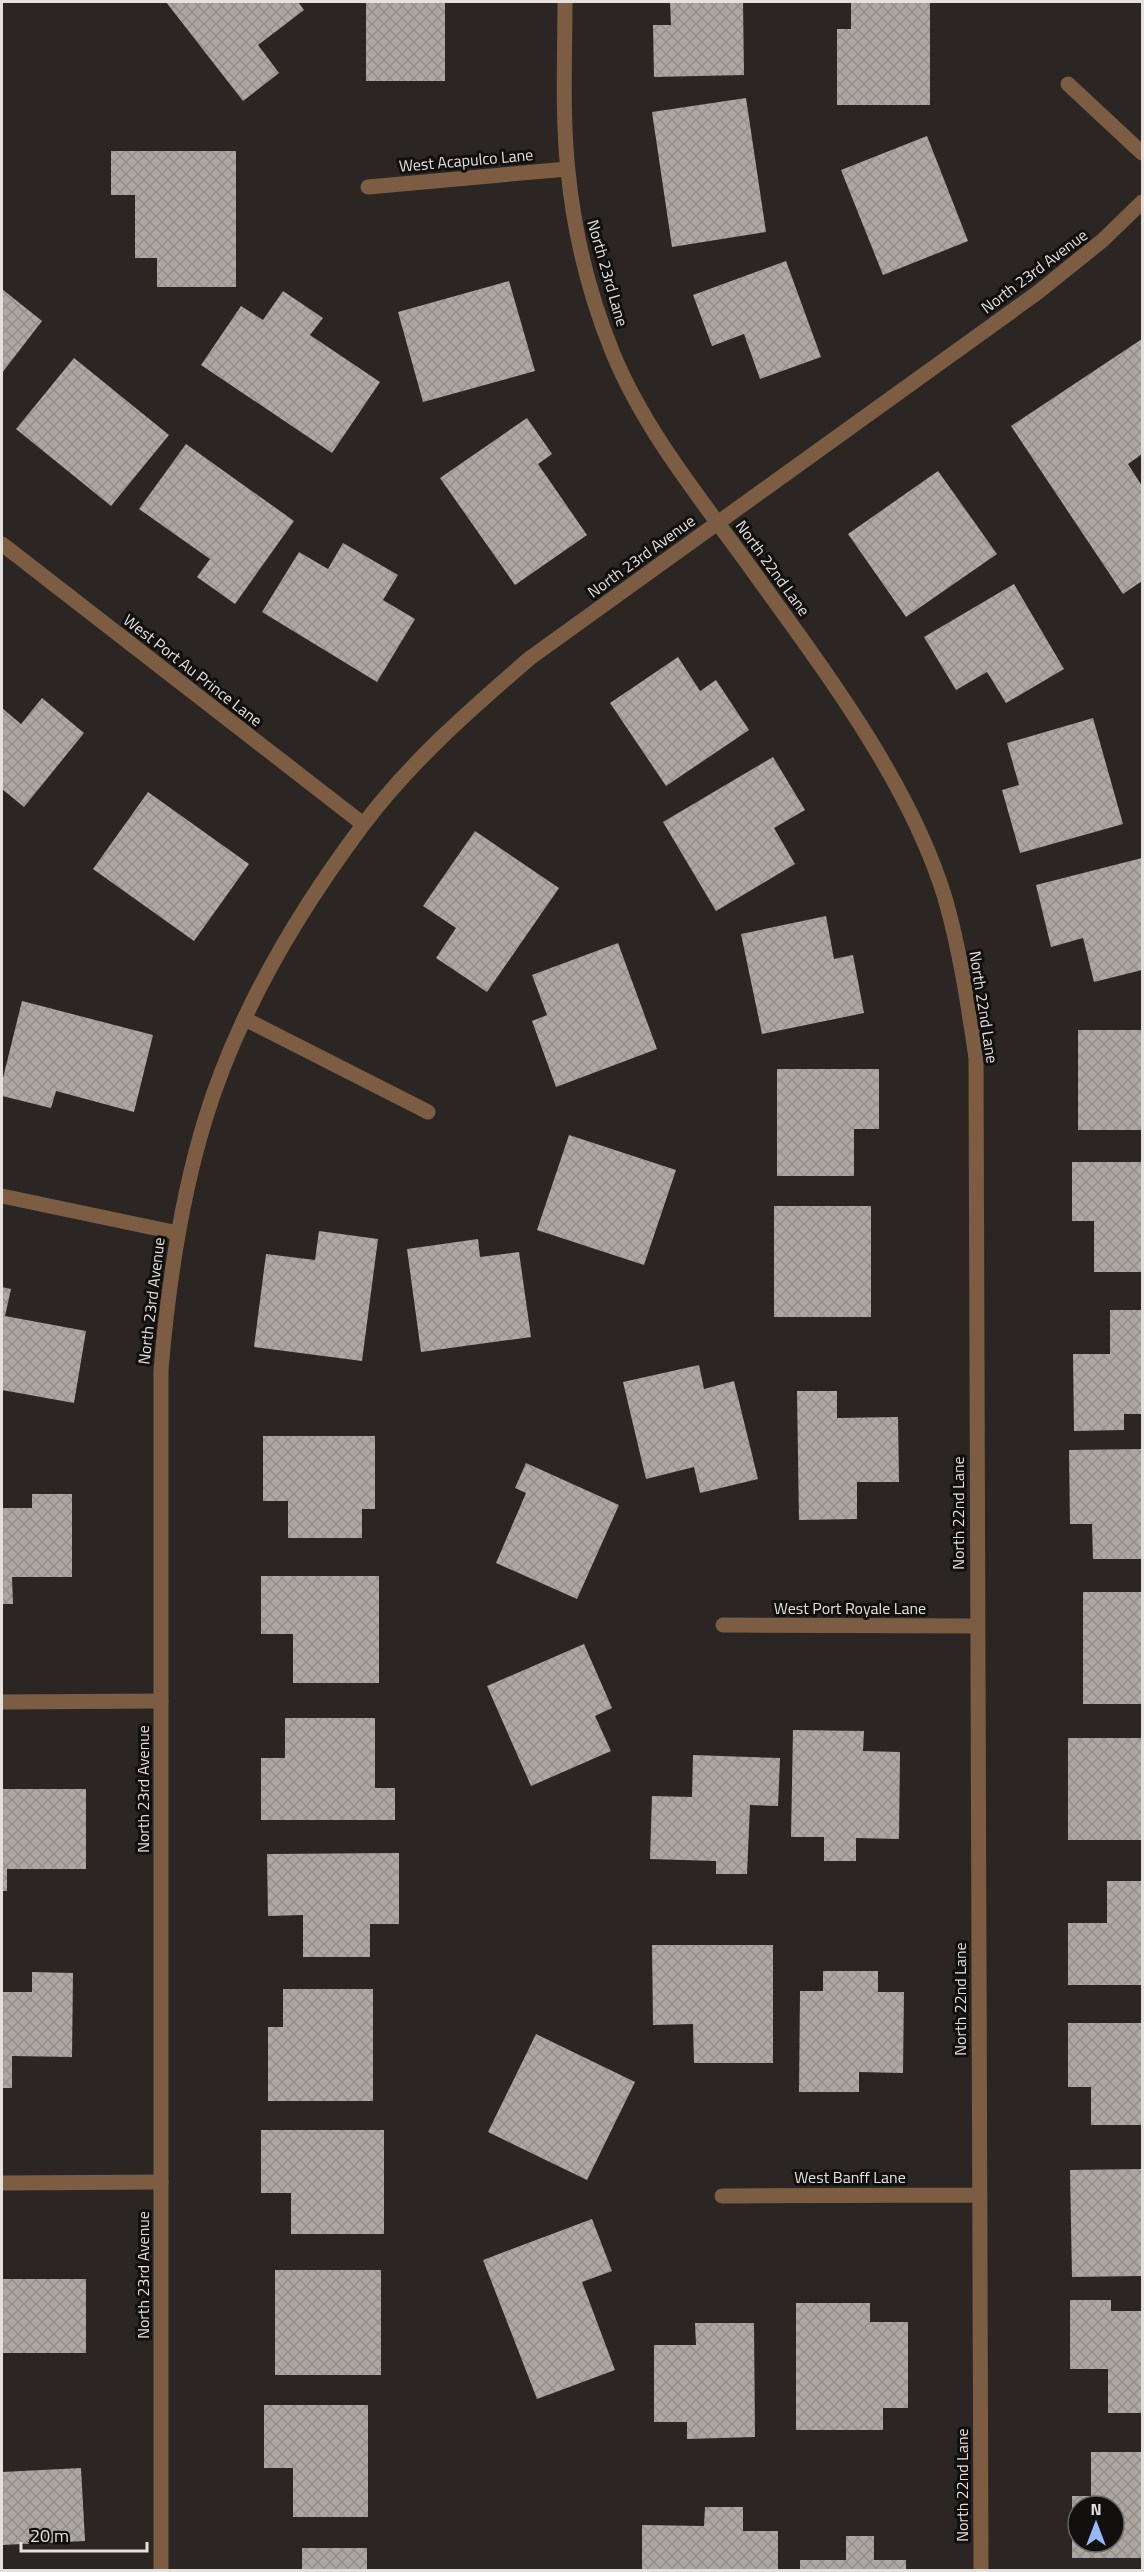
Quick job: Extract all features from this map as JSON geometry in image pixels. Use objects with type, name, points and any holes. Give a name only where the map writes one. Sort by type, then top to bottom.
[{"type":"street","name":"North 23rd Lane","points":[[565,2],[567,169],[573,215],[585,266],[613,353],[647,419],[687,482],[718,524]]},
{"type":"street","points":[[1068,84],[1143,153]]},
{"type":"street","name":"West Acapulco Lane","points":[[368,187],[567,169]]},
{"type":"street","name":"North 23rd Avenue","points":[[161,2571],[160,1370],[167,1292],[178,1233],[205,1119],[245,1019],[300,918],[363,824],[458,721],[530,658],[1037,293],[1103,240],[1143,202]]},
{"type":"street","name":"North 22nd Lane","points":[[718,524],[830,678],[875,749],[923,839],[944,897],[966,983],[976,1058],[976,1626],[981,2571]]},
{"type":"street","name":"West Port Au Prince Lane","points":[[2,544],[363,824]]},
{"type":"street","points":[[245,1019],[428,1112]]},
{"type":"street","points":[[2,1196],[178,1233]]},
{"type":"street","name":"West Port Royale Lane","points":[[723,1625],[976,1626]]},
{"type":"street","points":[[2,1702],[160,1701]]},
{"type":"street","points":[[2,2183],[160,2182]]},
{"type":"street","name":"West Banff Lane","points":[[722,2196],[979,2195]]},
{"type":"building","points":[[166,2],[298,2],[304,10],[258,45],[279,73],[243,101]]},
{"type":"building","points":[[366,2],[445,2],[445,81],[366,81]]},
{"type":"building","points":[[670,2],[743,2],[744,75],[654,77],[653,25],[671,25]]},
{"type":"building","points":[[851,2],[930,2],[930,105],[837,105],[837,29],[851,29]]},
{"type":"building","points":[[746,98],[766,232],[672,247],[652,112]]},
{"type":"building","points":[[927,136],[968,241],[883,275],[841,170]]},
{"type":"building","points":[[111,151],[236,151],[236,287],[157,287],[157,258],[135,258],[135,195],[111,195]]},
{"type":"building","points":[[786,261],[821,357],[760,379],[744,334],[712,346],[693,295]]},
{"type":"building","points":[[509,281],[535,371],[423,402],[398,312]]},
{"type":"building","points":[[2,289],[42,321],[2,373]]},
{"type":"building","points":[[283,291],[323,318],[310,335],[380,382],[332,453],[201,365],[241,306],[263,320]]},
{"type":"building","points":[[1142,339],[1142,454],[1128,464],[1142,486],[1142,581],[1123,594],[1011,426]]},
{"type":"building","points":[[74,358],[169,435],[111,506],[16,429]]},
{"type":"building","points":[[527,418],[552,454],[538,464],[587,535],[515,585],[440,478]]},
{"type":"building","points":[[186,444],[294,521],[235,604],[197,577],[210,559],[139,509]]},
{"type":"building","points":[[938,471],[997,554],[906,617],[848,534]]},
{"type":"building","points":[[343,543],[398,575],[383,600],[415,619],[377,682],[262,612],[299,552],[328,569]]},
{"type":"building","points":[[1014,584],[1064,669],[1006,703],[987,672],[956,690],[924,637]]},
{"type":"building","points":[[678,657],[700,691],[716,680],[749,730],[666,786],[610,703]]},
{"type":"building","points":[[42,698],[84,733],[24,807],[2,789],[2,708],[21,724]]},
{"type":"building","points":[[1093,718],[1123,824],[1020,853],[1002,790],[1019,785],[1007,743]]},
{"type":"building","points":[[773,757],[805,810],[774,828],[795,864],[716,911],[663,822]]},
{"type":"building","points":[[148,792],[249,864],[194,941],[93,869]]},
{"type":"building","points":[[475,831],[559,888],[487,992],[436,958],[456,928],[423,906]]},
{"type":"building","points":[[1142,858],[1142,970],[1094,982],[1083,938],[1051,947],[1036,885]]},
{"type":"building","points":[[826,916],[834,959],[853,955],[864,1013],[762,1034],[741,934]]},
{"type":"building","points":[[618,943],[657,1049],[556,1087],[532,1021],[547,1015],[532,975]]},
{"type":"building","points":[[22,1001],[153,1035],[134,1112],[56,1091],[51,1108],[2,1096],[2,1082]]},
{"type":"building","points":[[1078,1030],[1142,1030],[1142,1130],[1078,1130]]},
{"type":"building","points":[[777,1069],[879,1069],[879,1129],[854,1129],[854,1176],[777,1176]]},
{"type":"building","points":[[569,1135],[676,1170],[644,1265],[537,1230]]},
{"type":"building","points":[[1072,1162],[1142,1162],[1142,1272],[1094,1272],[1094,1221],[1072,1221]]},
{"type":"building","points":[[774,1206],[871,1206],[871,1317],[774,1317]]},
{"type":"building","points":[[319,1231],[378,1239],[362,1361],[254,1347],[266,1254],[315,1260]]},
{"type":"building","points":[[478,1239],[480,1257],[519,1252],[531,1337],[421,1352],[407,1249]]},
{"type":"building","points":[[2,1287],[11,1289],[5,1316],[86,1331],[74,1403],[2,1390]]},
{"type":"building","points":[[1110,1310],[1142,1310],[1142,1414],[1124,1414],[1124,1430],[1074,1431],[1073,1354],[1110,1354]]},
{"type":"building","points":[[699,1365],[704,1389],[734,1381],[758,1479],[700,1493],[694,1467],[646,1479],[623,1382]]},
{"type":"building","points":[[797,1391],[837,1391],[837,1418],[898,1417],[899,1482],[857,1482],[857,1519],[799,1520]]},
{"type":"building","points":[[263,1436],[375,1436],[375,1509],[362,1509],[362,1538],[288,1538],[288,1501],[263,1501]]},
{"type":"building","points":[[1142,1449],[1142,1559],[1093,1559],[1092,1524],[1070,1524],[1069,1450]]},
{"type":"building","points":[[526,1463],[619,1505],[577,1599],[496,1563],[526,1493],[515,1488]]},
{"type":"building","points":[[32,1494],[72,1494],[72,1577],[12,1577],[13,1604],[2,1604],[2,1508],[32,1508]]},
{"type":"building","points":[[261,1576],[379,1576],[379,1683],[293,1683],[293,1634],[261,1634]]},
{"type":"building","points":[[1083,1592],[1142,1592],[1142,1704],[1083,1704]]},
{"type":"building","points":[[584,1644],[612,1708],[595,1716],[611,1751],[531,1786],[487,1686]]},
{"type":"building","points":[[285,1718],[375,1718],[375,1788],[395,1788],[395,1820],[261,1820],[261,1758],[285,1758]]},
{"type":"building","points":[[793,1730],[864,1731],[863,1751],[900,1752],[899,1839],[856,1838],[856,1861],[824,1861],[824,1837],[791,1837]]},
{"type":"building","points":[[1068,1738],[1142,1738],[1142,1840],[1068,1840]]},
{"type":"building","points":[[693,1755],[780,1758],[778,1806],[750,1805],[747,1874],[716,1874],[716,1861],[650,1859],[652,1796],[692,1797]]},
{"type":"building","points":[[2,1789],[86,1789],[86,1869],[7,1869],[7,1891],[2,1891]]},
{"type":"building","points":[[399,1853],[399,1924],[370,1924],[370,1957],[303,1957],[303,1915],[268,1916],[267,1854]]},
{"type":"building","points":[[1107,1881],[1142,1881],[1142,1985],[1068,1985],[1068,1923],[1107,1923]]},
{"type":"building","points":[[652,1945],[773,1945],[773,2063],[694,2063],[693,2024],[653,2025]]},
{"type":"building","points":[[823,1971],[878,1971],[878,1992],[904,1992],[903,2073],[859,2072],[859,2092],[799,2092],[800,1991],[823,1991]]},
{"type":"building","points":[[32,1972],[73,1973],[72,2057],[12,2056],[12,2088],[2,2088],[2,1992],[32,1992]]},
{"type":"building","points":[[283,1989],[373,1989],[373,2101],[268,2101],[268,2027],[283,2027]]},
{"type":"building","points":[[1068,2023],[1142,2023],[1142,2125],[1091,2125],[1091,2087],[1068,2087]]},
{"type":"building","points":[[536,2034],[635,2082],[587,2180],[488,2132]]},
{"type":"building","points":[[261,2130],[384,2130],[384,2234],[291,2234],[291,2193],[261,2193]]},
{"type":"building","points":[[1142,2169],[1142,2276],[1072,2277],[1070,2170]]},
{"type":"building","points":[[592,2219],[612,2271],[582,2282],[615,2370],[537,2399],[483,2260]]},
{"type":"building","points":[[275,2270],[381,2270],[381,2375],[275,2375]]},
{"type":"building","points":[[2,2279],[86,2279],[86,2353],[2,2353]]},
{"type":"building","points":[[1070,2300],[1111,2300],[1111,2311],[1142,2311],[1142,2413],[1108,2413],[1108,2369],[1070,2369]]},
{"type":"building","points":[[796,2303],[870,2303],[870,2322],[908,2322],[908,2408],[883,2408],[883,2430],[796,2430]]},
{"type":"building","points":[[695,2323],[754,2323],[755,2437],[687,2439],[687,2422],[654,2422],[654,2345],[696,2345]]},
{"type":"building","points":[[264,2405],[368,2405],[368,2517],[293,2517],[293,2468],[264,2468]]},
{"type":"building","points":[[1091,2452],[1142,2452],[1142,2558],[1072,2558],[1072,2554],[1126,2554],[1126,2494],[1091,2494]]},
{"type":"building","points":[[81,2468],[85,2541],[2,2545],[2,2472]]},
{"type":"building","points":[[705,2507],[743,2507],[743,2531],[778,2531],[778,2570],[642,2570],[642,2525],[704,2526]]},
{"type":"building","points":[[846,2536],[874,2536],[874,2560],[906,2560],[906,2570],[800,2570],[800,2560],[846,2560]]},
{"type":"building","points":[[302,2548],[367,2548],[367,2570],[302,2570]]}]
